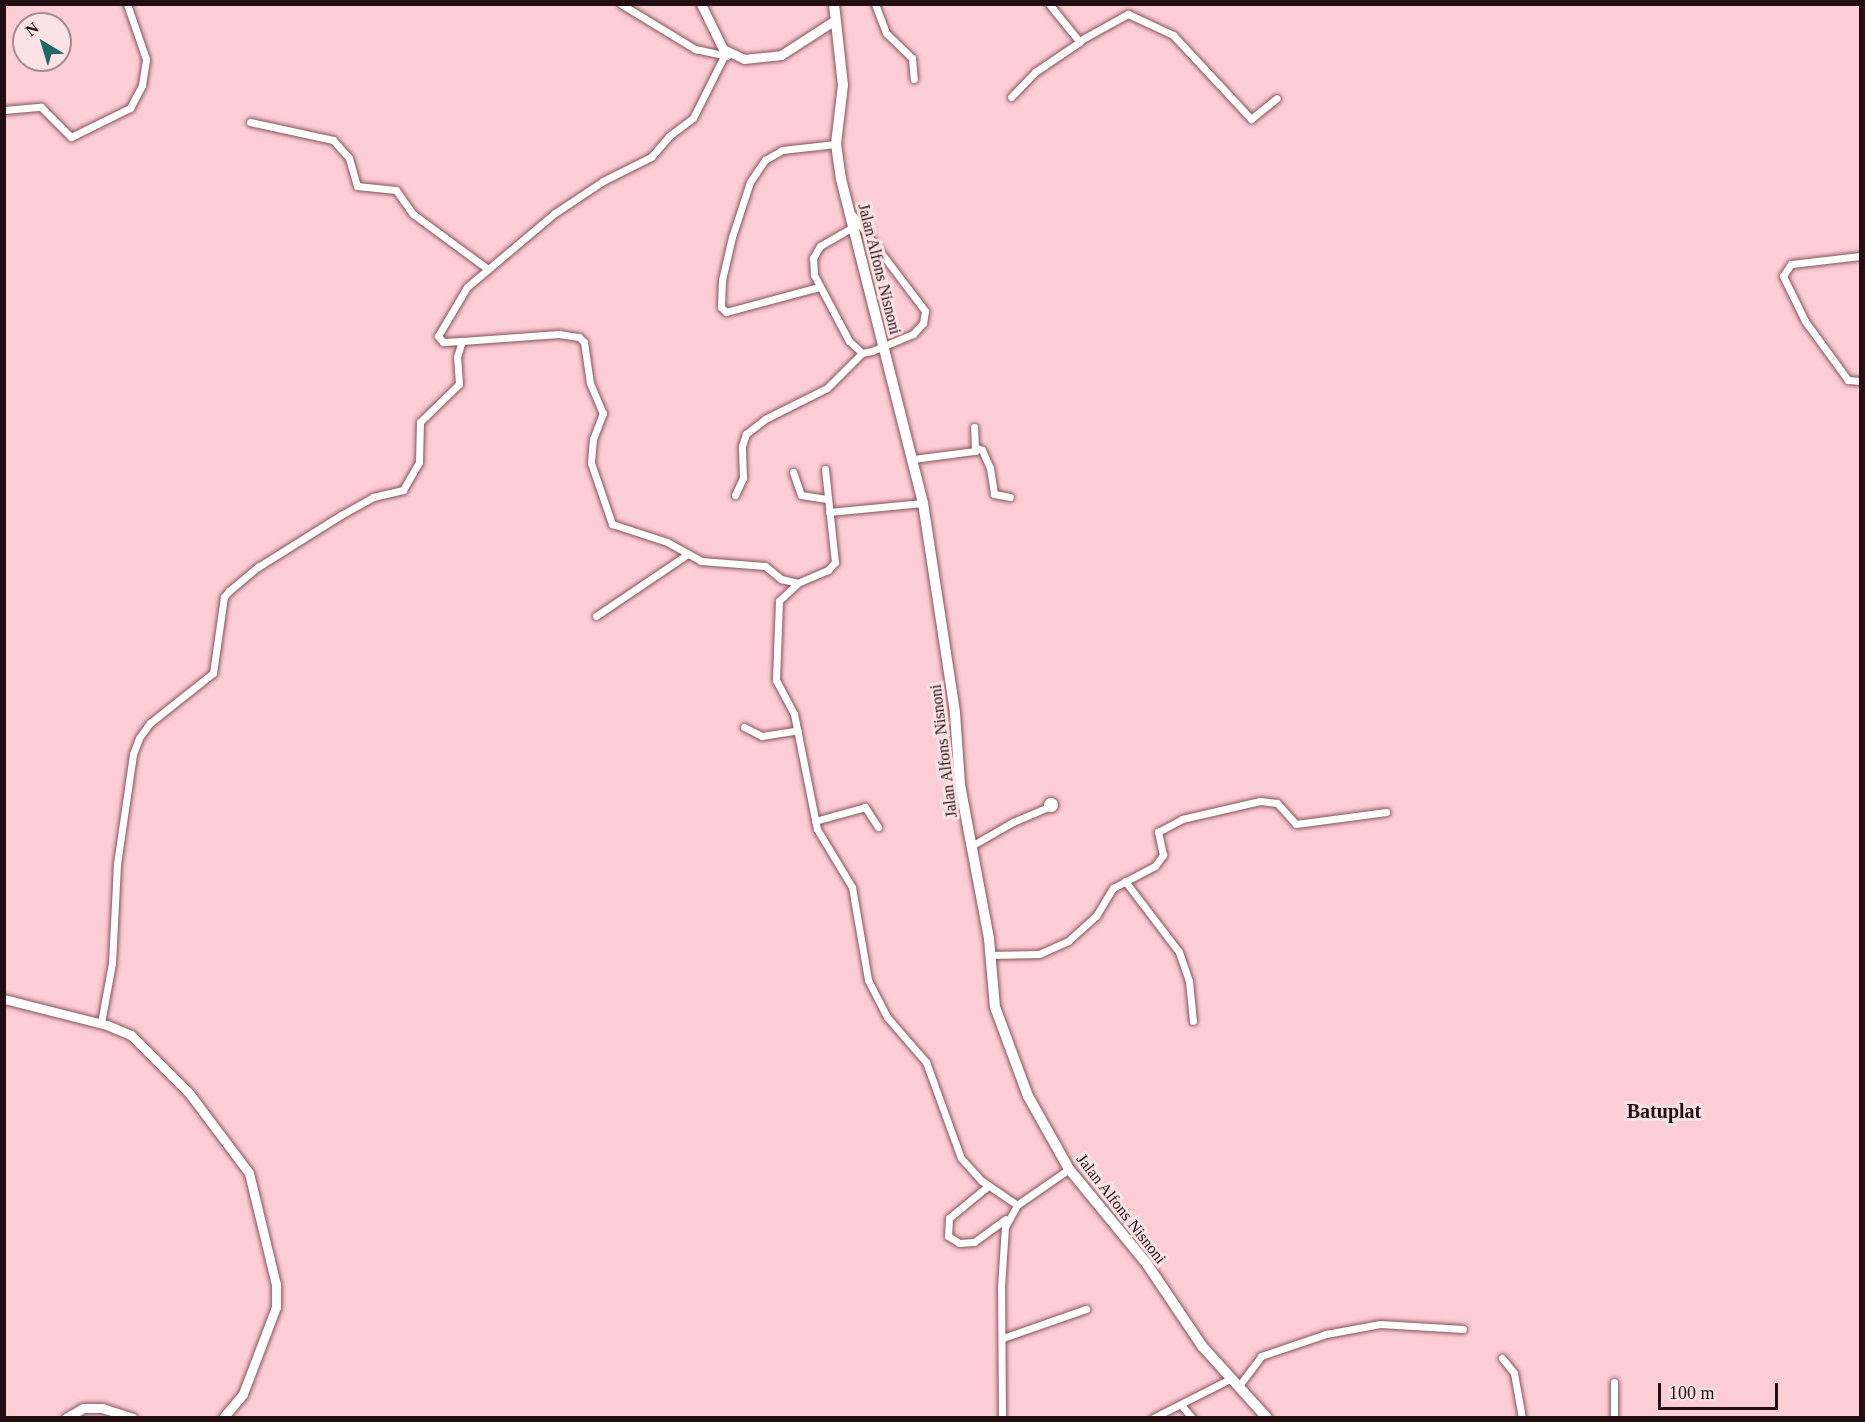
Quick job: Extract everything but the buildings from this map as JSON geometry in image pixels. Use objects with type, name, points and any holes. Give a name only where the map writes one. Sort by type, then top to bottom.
[{"type":"main road","name":"Jalan Alfons Nisnoni","points":[[834,4],[843,86],[836,144],[848,209],[923,503],[955,713],[960,785],[973,845],[990,955],[995,1007],[1012,1058],[1069,1169],[1132,1244],[1202,1346],[1267,1418]]},
{"type":"street","points":[[4,110],[41,107],[71,137],[130,108],[142,86],[146,59],[128,4]]},
{"type":"street","points":[[621,4],[695,49],[735,58],[761,59],[781,55],[835,20]]},
{"type":"street","points":[[701,4],[716,39],[735,58]]},
{"type":"street","points":[[874,4],[886,33],[912,58],[914,79]]},
{"type":"street","points":[[1048,4],[1081,41]]},
{"type":"street","points":[[1011,97],[1035,72],[1081,41],[1130,14],[1173,35],[1250,118],[1277,98]]},
{"type":"street","points":[[724,56],[702,106],[651,157],[603,182],[555,213],[467,287],[438,332],[443,342],[559,334],[579,337],[584,342],[590,383],[603,413],[593,439],[591,463],[612,524],[667,542],[688,554],[726,566],[765,566],[781,579],[798,583]]},
{"type":"street","points":[[250,122],[333,140],[349,158],[357,186],[396,190],[413,214],[488,269]]},
{"type":"street","points":[[819,286],[726,312],[722,309],[722,280],[732,237],[750,182],[765,160],[782,150],[836,144]]},
{"type":"street","points":[[735,495],[742,478],[742,443],[746,434],[765,419],[827,388],[862,352],[883,347],[918,329],[925,311],[893,264],[848,209]]},
{"type":"street","points":[[853,227],[828,239],[816,252],[814,275],[849,341],[862,352]]},
{"type":"street","points":[[1860,256],[1791,264],[1784,276],[1805,321],[1848,380],[1860,381]]},
{"type":"street","points":[[101,1023],[112,963],[117,864],[133,754],[139,738],[150,723],[213,673],[226,593],[258,567],[341,515],[373,497],[403,490],[420,459],[420,422],[459,384],[457,357],[462,341]]},
{"type":"street","points":[[974,426],[977,448]]},
{"type":"street","points":[[913,459],[977,448],[982,450],[990,468],[993,493],[1010,497]]},
{"type":"street","points":[[825,469],[833,567],[798,583],[779,601],[776,623],[776,680],[791,702],[815,821],[822,842],[852,887],[863,960],[882,1010],[926,1062],[961,1158],[988,1186],[1017,1205]]},
{"type":"street","points":[[793,472],[801,495],[827,499]]},
{"type":"street","points":[[829,512],[923,503]]},
{"type":"street","points":[[596,616],[688,554]]},
{"type":"street","points":[[744,727],[762,736],[798,729]]},
{"type":"street","points":[[990,955],[1039,954],[1059,946],[1096,916],[1106,895],[1159,861],[1163,847],[1158,832],[1182,819],[1260,801],[1277,803],[1296,824],[1386,812]]},
{"type":"street","points":[[815,821],[865,807],[878,827]]},
{"type":"street","points":[[973,845],[1048,807]]},
{"type":"street","points":[[1125,881],[1179,952],[1189,981],[1193,1021]]},
{"type":"street","points":[[4,999],[101,1023],[139,1041],[189,1093],[239,1154],[259,1204],[276,1285],[276,1307],[243,1394],[223,1418]]},
{"type":"street","points":[[988,1186],[949,1218],[948,1236],[959,1243],[975,1242],[1008,1217],[1017,1205],[1069,1169]]},
{"type":"street","points":[[1002,1418],[1001,1287],[1008,1217]]},
{"type":"street","points":[[1003,1338],[1086,1309]]},
{"type":"street","points":[[1153,1418],[1234,1383],[1261,1356],[1326,1334],[1380,1324],[1463,1329]]},
{"type":"street","points":[[1502,1359],[1514,1373],[1522,1418]]},
{"type":"street","points":[[1614,1382],[1614,1418]]},
{"type":"street","points":[[1182,1406],[1192,1418]]},
{"type":"street","points":[[66,1418],[83,1408],[102,1408],[132,1418]]},
{"type":"district","name":"Batuplat","points":[[1664,1111]]}]
